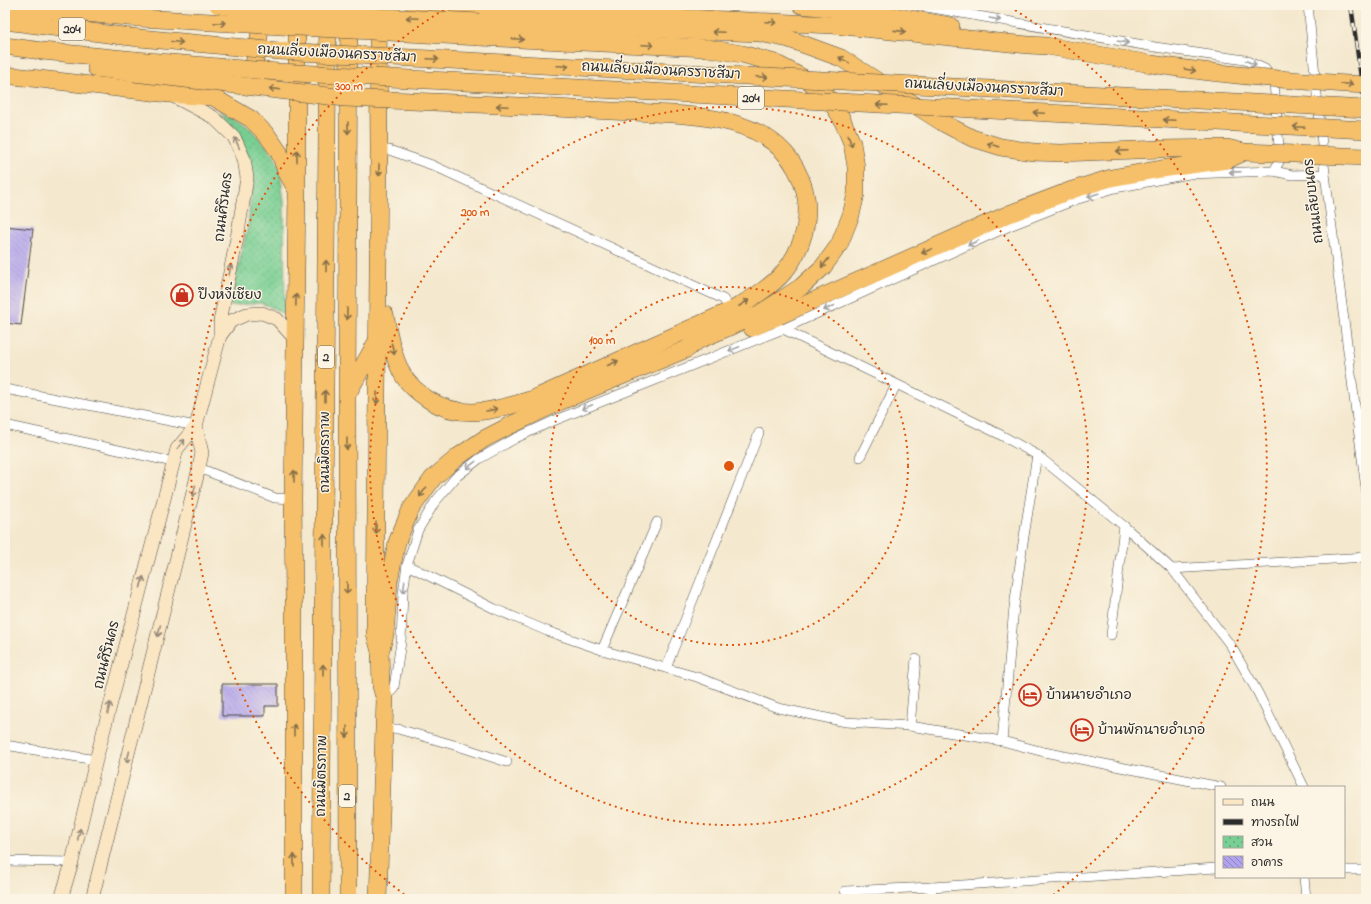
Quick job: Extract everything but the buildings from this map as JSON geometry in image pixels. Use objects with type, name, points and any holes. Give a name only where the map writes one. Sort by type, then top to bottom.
[{"type":"highway","points":[[218,5],[267,11],[479,22],[759,33],[790,39],[841,58],[945,124],[972,138],[1001,147],[1033,152],[1061,153],[1227,148],[1244,152],[1366,157]]},
{"type":"highway","points":[[213,97],[246,78],[254,63],[259,40],[260,16],[258,5]]},
{"type":"highway","points":[[294,899],[293,499],[297,191],[297,5]]},
{"type":"highway","name":"ถนนมิตรภาพ","points":[[321,899],[328,5]]},
{"type":"highway","name":"ถนนมิตรภาพ","points":[[348,899],[347,394],[349,5]]},
{"type":"highway","points":[[378,5],[379,150],[375,633],[380,652],[381,686],[385,700],[378,899]]},
{"type":"highway","points":[[380,652],[385,635],[389,581],[397,542],[411,509],[433,478],[459,456],[484,439],[559,402],[687,349],[697,342],[759,314],[801,287],[822,267],[839,245],[851,215],[856,194],[856,167],[852,143],[841,117],[827,96],[809,81],[775,64],[742,54],[708,48],[479,22],[414,5]]},
{"type":"highway","points":[[801,5],[876,13],[1028,39],[1047,46]]},
{"type":"highway","points":[[5,6],[139,18],[833,25],[1047,46],[1151,64],[1252,78],[1366,85]]},
{"type":"highway","name":"ถนนเลี่ยงเมืองนครราชสีมา","points":[[5,21],[139,38],[279,51],[1366,108]]},
{"type":"highway","name":"ถนนเลี่ยงเมืองนครราชสีมา","points":[[5,46],[135,67],[286,73],[1366,130]]},
{"type":"highway","points":[[135,67],[345,98],[671,114],[709,118],[739,124],[762,134],[780,147],[793,163],[803,181],[807,201],[807,222],[799,248],[783,273],[760,293],[734,309],[533,399],[504,408],[482,412],[458,412],[436,404],[419,393],[405,377],[394,353],[384,311],[378,298]]},
{"type":"highway","points":[[5,75],[169,94],[213,97],[251,119],[267,135],[280,152],[287,173],[297,191]]},
{"type":"highway","points":[[687,349],[700,350],[1036,204],[1111,178],[1227,160],[1244,152]]},
{"type":"highway","points":[[347,394],[378,339]]},
{"type":"street","points":[[915,5],[1147,46],[1244,60],[1265,69],[1274,82],[1280,160],[1274,171]]},
{"type":"street","name":"ถนนเลียบนคร","points":[[1308,5],[1325,174],[1366,488]]},
{"type":"street","name":"ถนนศิรินคร","points":[[61,899],[72,862],[96,760],[173,462],[177,449],[196,426],[220,336],[220,321],[237,238],[247,178],[244,158],[234,137],[213,116],[169,94]]},
{"type":"street","points":[[379,150],[389,150],[432,164],[726,300]]},
{"type":"street","points":[[385,700],[394,687],[401,642],[403,593],[407,565],[418,530],[435,502],[456,477],[479,459],[516,438],[553,421],[780,328],[1012,225],[1076,200],[1115,188],[1189,174],[1274,171],[1292,175],[1325,174]]},
{"type":"street","name":"ถนนศิรินคร","points":[[220,336],[232,321],[247,314],[262,313],[277,318],[295,339]]},
{"type":"street","points":[[780,328],[999,434],[1037,454],[1124,526],[1172,570],[1231,646],[1258,693],[1304,786]]},
{"type":"street","points":[[860,457],[896,384]]},
{"type":"street","points":[[5,389],[196,426]]},
{"type":"street","points":[[5,425],[173,462]]},
{"type":"street","name":"ถนนศิรินคร","points":[[92,899],[200,468],[202,452],[196,426]]},
{"type":"street","points":[[666,668],[759,433]]},
{"type":"street","points":[[1002,741],[1014,607],[1037,454]]},
{"type":"street","points":[[200,468],[275,498],[293,499]]},
{"type":"street","points":[[602,650],[657,522]]},
{"type":"street","points":[[1111,635],[1124,526]]},
{"type":"street","points":[[1172,570],[1366,558]]},
{"type":"street","points":[[407,565],[494,609],[547,631],[602,650],[698,677],[778,708],[846,722],[910,726],[1002,741],[1044,752],[1216,786]]},
{"type":"street","points":[[910,726],[916,659]]},
{"type":"street","points":[[384,729],[398,729],[507,762]]},
{"type":"street","points":[[5,745],[96,760]]},
{"type":"street","points":[[5,861],[72,862]]},
{"type":"street","points":[[845,892],[1215,868]]},
{"type":"street","points":[[1345,870],[1366,870]]},
{"type":"street","points":[[1304,878],[1306,899]]},
{"type":"street","points":[[931,899],[932,887]]},
{"type":"green space","points":[[219,110],[235,117],[248,126],[274,155],[280,171],[284,202],[285,315],[260,303],[231,306],[230,302],[248,226],[252,178],[239,134]]},
{"type":"railway","points":[[1351,5],[1366,114]]},
{"type":"place","name":"ปึงหงี่เชียง","points":[[182,295]]},
{"type":"place","name":"บ้านนายอำเภอ","points":[[1030,695]]},
{"type":"place","name":"บ้านพักนายอำเภอ","points":[[1082,730]]}]
